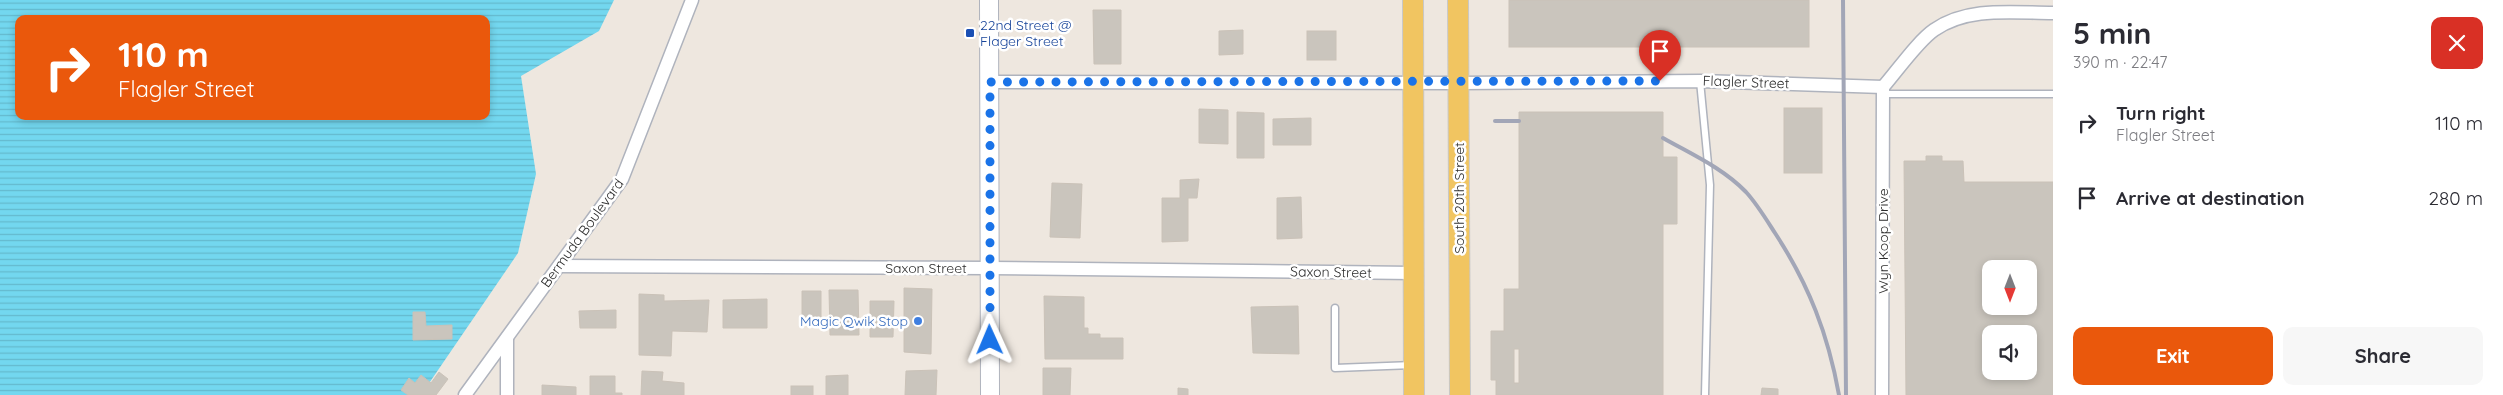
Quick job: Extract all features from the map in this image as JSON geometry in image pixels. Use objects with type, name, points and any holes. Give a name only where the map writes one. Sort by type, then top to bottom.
[{"type":"main road","points":[[1413,0],[1414,395]]},
{"type":"main road","name":"South 20th Street","points":[[1458,0],[1460,395]]},
{"type":"street","name":"Bermuda Boulevard","points":[[465,395],[622,180],[636,149],[692,0]]},
{"type":"street","points":[[989,0],[990,395]]},
{"type":"street","points":[[1883,90],[1932,30],[1955,17],[1986,13],[2053,13]]},
{"type":"street","name":"Flagler Street","points":[[990,82],[1458,83],[1700,81],[1883,90]]},
{"type":"street","name":"Wyn Koop Drive","points":[[1882,395],[1883,90]]},
{"type":"street","name":"Saxon Street","points":[[559,266],[989,268],[1413,273]]},
{"type":"street","points":[[507,338],[508,395]]},
{"type":"lane","points":[[1700,81],[1710,185],[1706,395]]},
{"type":"lane","points":[[1883,90],[2053,94]]},
{"type":"lane","points":[[1335,308],[1335,368],[1414,365]]},
{"type":"water","points":[[0,0],[614,0],[599,31],[521,76],[536,174],[518,253],[421,395],[0,395]]},
{"type":"building","points":[[1509,0],[1809,0],[1809,47],[1509,47]]},
{"type":"building","points":[[1093,10],[1121,10],[1121,64],[1094,64]]},
{"type":"building","points":[[1243,30],[1243,54],[1219,55],[1219,31]]},
{"type":"building","points":[[1307,31],[1336,31],[1336,60],[1307,60]]},
{"type":"building","points":[[1784,108],[1822,108],[1822,173],[1784,173]]},
{"type":"building","points":[[1199,109],[1228,110],[1228,144],[1199,143]]},
{"type":"building","points":[[1237,112],[1264,113],[1264,158],[1237,158]]},
{"type":"building","points":[[1519,112],[1663,112],[1663,157],[1677,157],[1677,224],[1663,224],[1663,395],[1496,395],[1496,380],[1491,380],[1491,331],[1504,331],[1504,289],[1519,289]],"holes":[[[1514,349],[1519,349],[1519,383],[1514,383]]]},
{"type":"building","points":[[1311,118],[1311,145],[1273,145],[1273,119]]},
{"type":"building","points":[[1926,156],[1942,156],[1942,161],[1963,161],[1964,182],[2053,182],[2053,395],[1906,395],[1904,161],[1926,161]]},
{"type":"building","points":[[1199,179],[1197,198],[1188,198],[1188,241],[1162,242],[1162,198],[1180,198],[1180,180]]},
{"type":"building","points":[[1052,183],[1082,184],[1080,238],[1050,237]]},
{"type":"building","points":[[1301,197],[1302,238],[1277,239],[1277,198]]},
{"type":"building","name":"Magic Qwik Stop","points":[[904,288],[932,289],[931,354],[904,352]]},
{"type":"building","points":[[829,290],[858,290],[859,335],[830,335]]},
{"type":"building","points":[[802,291],[821,291],[821,325],[802,324]]},
{"type":"building","points":[[639,294],[664,295],[664,301],[709,300],[707,332],[672,331],[671,356],[639,355]]},
{"type":"building","points":[[1044,296],[1084,297],[1084,328],[1088,328],[1088,334],[1100,334],[1100,338],[1123,338],[1123,359],[1045,359]]},
{"type":"building","points":[[767,299],[767,328],[723,328],[723,300]]},
{"type":"building","points":[[870,301],[894,301],[893,337],[870,337]]},
{"type":"building","points":[[1298,306],[1299,354],[1253,353],[1251,307]]},
{"type":"building","points":[[616,310],[616,328],[580,328],[579,311]]},
{"type":"building","points":[[413,312],[425,312],[426,326],[452,325],[452,339],[413,340]]},
{"type":"building","points":[[1043,368],[1071,368],[1070,395],[1043,395]]},
{"type":"building","points":[[937,370],[936,395],[905,395],[906,371]]},
{"type":"building","points":[[642,371],[663,372],[662,381],[684,383],[684,395],[641,395]]},
{"type":"building","points":[[439,372],[448,379],[436,395],[408,395],[401,390],[409,378],[415,383],[421,375],[431,383]]},
{"type":"building","points":[[848,375],[848,395],[826,395],[826,376]]},
{"type":"building","points":[[590,376],[615,376],[615,393],[622,393],[622,395],[590,395]]},
{"type":"building","points":[[542,385],[576,387],[576,395],[542,395]]},
{"type":"building","points":[[791,386],[813,386],[813,395],[791,395]]},
{"type":"building","points":[[1178,388],[1188,389],[1188,395],[1178,395]]},
{"type":"building","points":[[1762,388],[1778,389],[1778,395],[1761,395]]},
{"type":"railway","points":[[1843,0],[1846,395]]},
{"type":"railway","points":[[1495,121],[1519,121]]},
{"type":"railway","points":[[1663,138],[1727,176],[1737,183],[1754,201],[1787,252],[1816,311],[1829,351],[1839,395]]},
{"type":"place","name":"22nd Street @ Flager Street","points":[[970,33]]},
{"type":"place","name":"Magic Qwik Stop","points":[[918,321]]},
{"type":"route","points":[[990,340],[990,82],[1458,83],[1660,81]]}]
